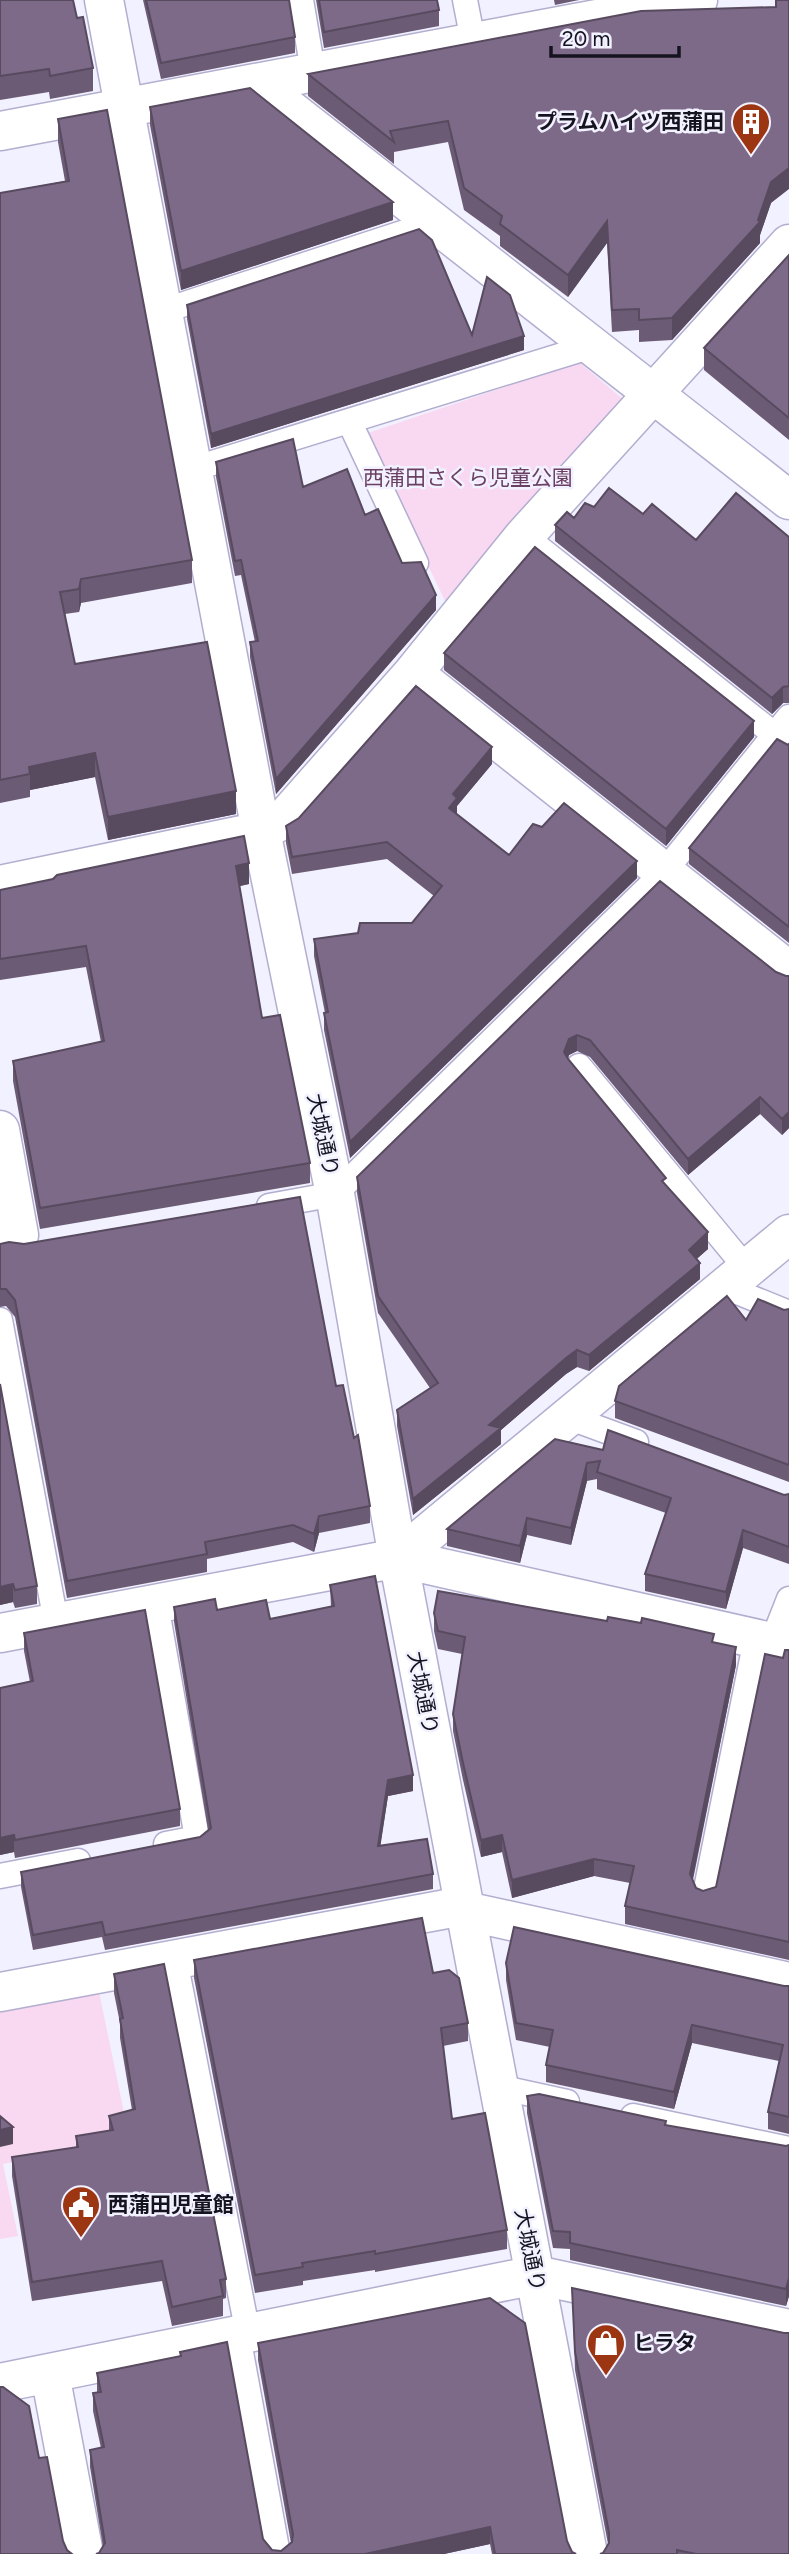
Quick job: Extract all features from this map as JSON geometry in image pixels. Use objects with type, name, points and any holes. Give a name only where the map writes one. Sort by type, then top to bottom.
[{"type":"street","name":"大城通り","points":[[104,0],[261,831],[335,1194],[398,1558],[587,2554]]},
{"type":"street","points":[[0,131],[698,0]]},
{"type":"street","points":[[256,83],[653,390],[789,499]]},
{"type":"street","points":[[0,885],[261,831],[283,820],[413,673],[524,536],[653,390],[789,244]]},
{"type":"street","points":[[413,673],[789,971]]},
{"type":"street","points":[[0,1130],[18,1240]]},
{"type":"street","points":[[398,1558],[789,1234]]},
{"type":"street","points":[[0,1633],[398,1558],[772,1642]]},
{"type":"street","points":[[0,1992],[452,1908],[789,1982]]},
{"type":"street","points":[[0,2383],[536,2275],[789,2329]]},
{"type":"street","points":[[50,2374],[84,2554]]},
{"type":"lane","points":[[302,0],[313,71]]},
{"type":"lane","points":[[465,0],[473,41]]},
{"type":"lane","points":[[163,311],[436,222]]},
{"type":"lane","points":[[193,469],[594,345]]},
{"type":"lane","points":[[349,421],[416,563]]},
{"type":"lane","points":[[240,1210],[335,1194],[664,872],[784,732],[524,536]]},
{"type":"lane","points":[[579,1066],[736,1278],[789,1313]]},
{"type":"lane","points":[[0,1320],[56,1622]]},
{"type":"lane","points":[[568,1418],[659,1451]]},
{"type":"lane","points":[[705,1894],[772,1642],[789,1599]]},
{"type":"lane","points":[[145,1848],[197,1838],[156,1604]]},
{"type":"lane","points":[[0,1875],[105,1855]]},
{"type":"lane","points":[[175,1960],[243,2335],[278,2554]]},
{"type":"lane","points":[[499,2087],[789,2149]]},
{"type":"green space","name":"西蒲田さくら児童公園","points":[[579,362],[625,401],[448,607],[365,434]]},
{"type":"green space","points":[[97,1982],[128,2132],[112,2142],[3,2164],[18,2236],[0,2239],[0,2002]]},
{"type":"building","points":[[0,0],[73,0],[77,18],[83,17],[93,68],[50,76],[49,69],[0,76]]},
{"type":"building","points":[[146,0],[289,0],[295,37],[161,63]]},
{"type":"building","points":[[319,0],[437,0],[439,10],[324,32]]},
{"type":"building","points":[[776,0],[789,0],[789,168],[771,182],[758,220],[760,222],[672,318],[639,320],[639,309],[612,310],[607,221],[568,275],[500,224],[502,216],[464,188],[448,121],[390,131],[394,142],[308,74],[641,11],[776,7]]},
{"type":"building","points":[[250,88],[393,202],[181,271],[150,107]]},
{"type":"building","points":[[107,110],[192,560],[81,579],[79,589],[60,592],[75,664],[207,642],[236,791],[108,817],[95,753],[29,767],[30,774],[0,780],[0,193],[69,181],[58,119]]},
{"type":"building","points":[[419,229],[432,240],[472,335],[487,277],[510,295],[524,336],[211,434],[187,305]]},
{"type":"building","points":[[789,255],[789,418],[704,348]]},
{"type":"building","points":[[293,439],[303,487],[347,469],[365,515],[378,509],[402,563],[421,562],[436,595],[276,779],[250,642],[258,641],[241,560],[235,561],[216,462]]},
{"type":"building","points":[[609,488],[643,514],[652,504],[696,540],[736,493],[789,537],[789,686],[783,687],[772,698],[555,525],[567,512],[574,518],[585,503],[594,507]]},
{"type":"building","points":[[535,547],[754,721],[666,829],[444,653]]},
{"type":"building","points":[[416,686],[492,747],[453,794],[457,798],[449,808],[509,855],[533,824],[542,827],[564,803],[637,861],[350,1142],[324,1013],[328,1012],[314,939],[358,933],[360,923],[412,923],[442,886],[387,842],[292,857],[286,826],[299,818]]},
{"type":"building","points":[[777,739],[789,744],[789,927],[689,848]]},
{"type":"building","points":[[244,836],[249,863],[236,866],[262,1018],[280,1015],[310,1163],[40,1208],[13,1061],[104,1041],[86,946],[0,959],[0,890],[53,879],[57,875]]},
{"type":"building","points":[[660,881],[776,972],[789,976],[789,1112],[782,1119],[760,1097],[688,1159],[590,1040],[577,1035],[569,1039],[564,1052],[568,1059],[666,1178],[662,1181],[708,1232],[689,1250],[700,1263],[589,1355],[577,1350],[566,1358],[489,1425],[501,1428],[413,1499],[397,1410],[438,1383],[378,1296],[357,1177]]},
{"type":"building","points":[[300,1197],[336,1386],[343,1385],[354,1438],[358,1435],[370,1506],[319,1516],[314,1534],[293,1525],[205,1542],[207,1554],[67,1581],[15,1300],[6,1289],[0,1289],[0,1244],[24,1244]]},
{"type":"building","points":[[727,1296],[746,1320],[758,1299],[784,1310],[789,1309],[789,1465],[615,1401],[619,1386]]},
{"type":"building","points":[[0,1384],[37,1586],[15,1590],[13,1584],[0,1587]]},
{"type":"building","points":[[608,1430],[784,1495],[789,1494],[789,1547],[743,1530],[726,1592],[645,1574],[671,1498],[597,1472],[600,1461],[587,1463],[571,1528],[527,1518],[520,1546],[447,1529],[555,1439],[603,1450]]},
{"type":"building","points":[[375,1576],[413,1775],[388,1780],[378,1846],[427,1839],[433,1874],[105,1935],[102,1922],[33,1935],[21,1872],[200,1837],[211,1828],[174,1607],[215,1599],[217,1610],[266,1600],[270,1619],[334,1606],[330,1585]]},
{"type":"building","points":[[438,1591],[607,1621],[608,1617],[641,1623],[642,1618],[714,1634],[712,1642],[736,1647],[690,1874],[696,1888],[703,1891],[716,1887],[765,1654],[783,1658],[785,1650],[789,1650],[789,1942],[625,1906],[634,1866],[594,1859],[512,1880],[502,1835],[481,1840],[453,1714],[465,1637],[438,1631],[434,1613]]},
{"type":"building","points":[[145,1610],[180,1809],[15,1840],[14,1835],[0,1838],[0,1688],[33,1681],[24,1633]]},
{"type":"building","points":[[422,1918],[433,1973],[449,1970],[459,1978],[468,2023],[441,2028],[452,2119],[485,2113],[507,2230],[375,2254],[375,2251],[302,2263],[303,2267],[255,2275],[194,1960]]},
{"type":"building","points":[[514,1927],[789,1986],[789,2117],[768,2112],[783,2045],[692,2025],[674,2092],[546,2065],[553,2030],[516,2023],[506,1963]]},
{"type":"building","points":[[164,1964],[226,2279],[220,2280],[223,2296],[172,2307],[162,2261],[32,2282],[12,2157],[78,2147],[76,2136],[113,2130],[109,2116],[135,2109],[120,2019],[123,2018],[114,1974]]},
{"type":"building","points":[[539,2094],[666,2121],[665,2125],[789,2145],[789,2278],[786,2289],[570,2243],[570,2232],[553,2231],[527,2096]]},
{"type":"building","points":[[0,2116],[13,2127],[0,2130]]},
{"type":"building","points":[[572,2288],[789,2333],[789,2554],[696,2554],[677,2550],[677,2554],[600,2554],[609,2543],[609,2533],[575,2352]]},
{"type":"building","points":[[490,2298],[525,2323],[567,2541],[572,2552],[576,2554],[495,2554],[490,2527],[365,2554],[96,2554],[105,2543],[90,2450],[104,2447],[93,2393],[101,2392],[97,2373],[181,2356],[180,2352],[227,2342],[263,2539],[272,2550],[281,2551],[292,2542],[293,2534],[258,2343]]},
{"type":"building","points":[[0,2387],[29,2406],[39,2458],[47,2457],[63,2541],[72,2554],[0,2554]]},
{"type":"place","name":"プラムハイツ西蒲田","points":[[751,156]]},
{"type":"place","name":"西蒲田児童館","points":[[81,2239]]},
{"type":"place","name":"ヒラタ","points":[[606,2377]]}]
